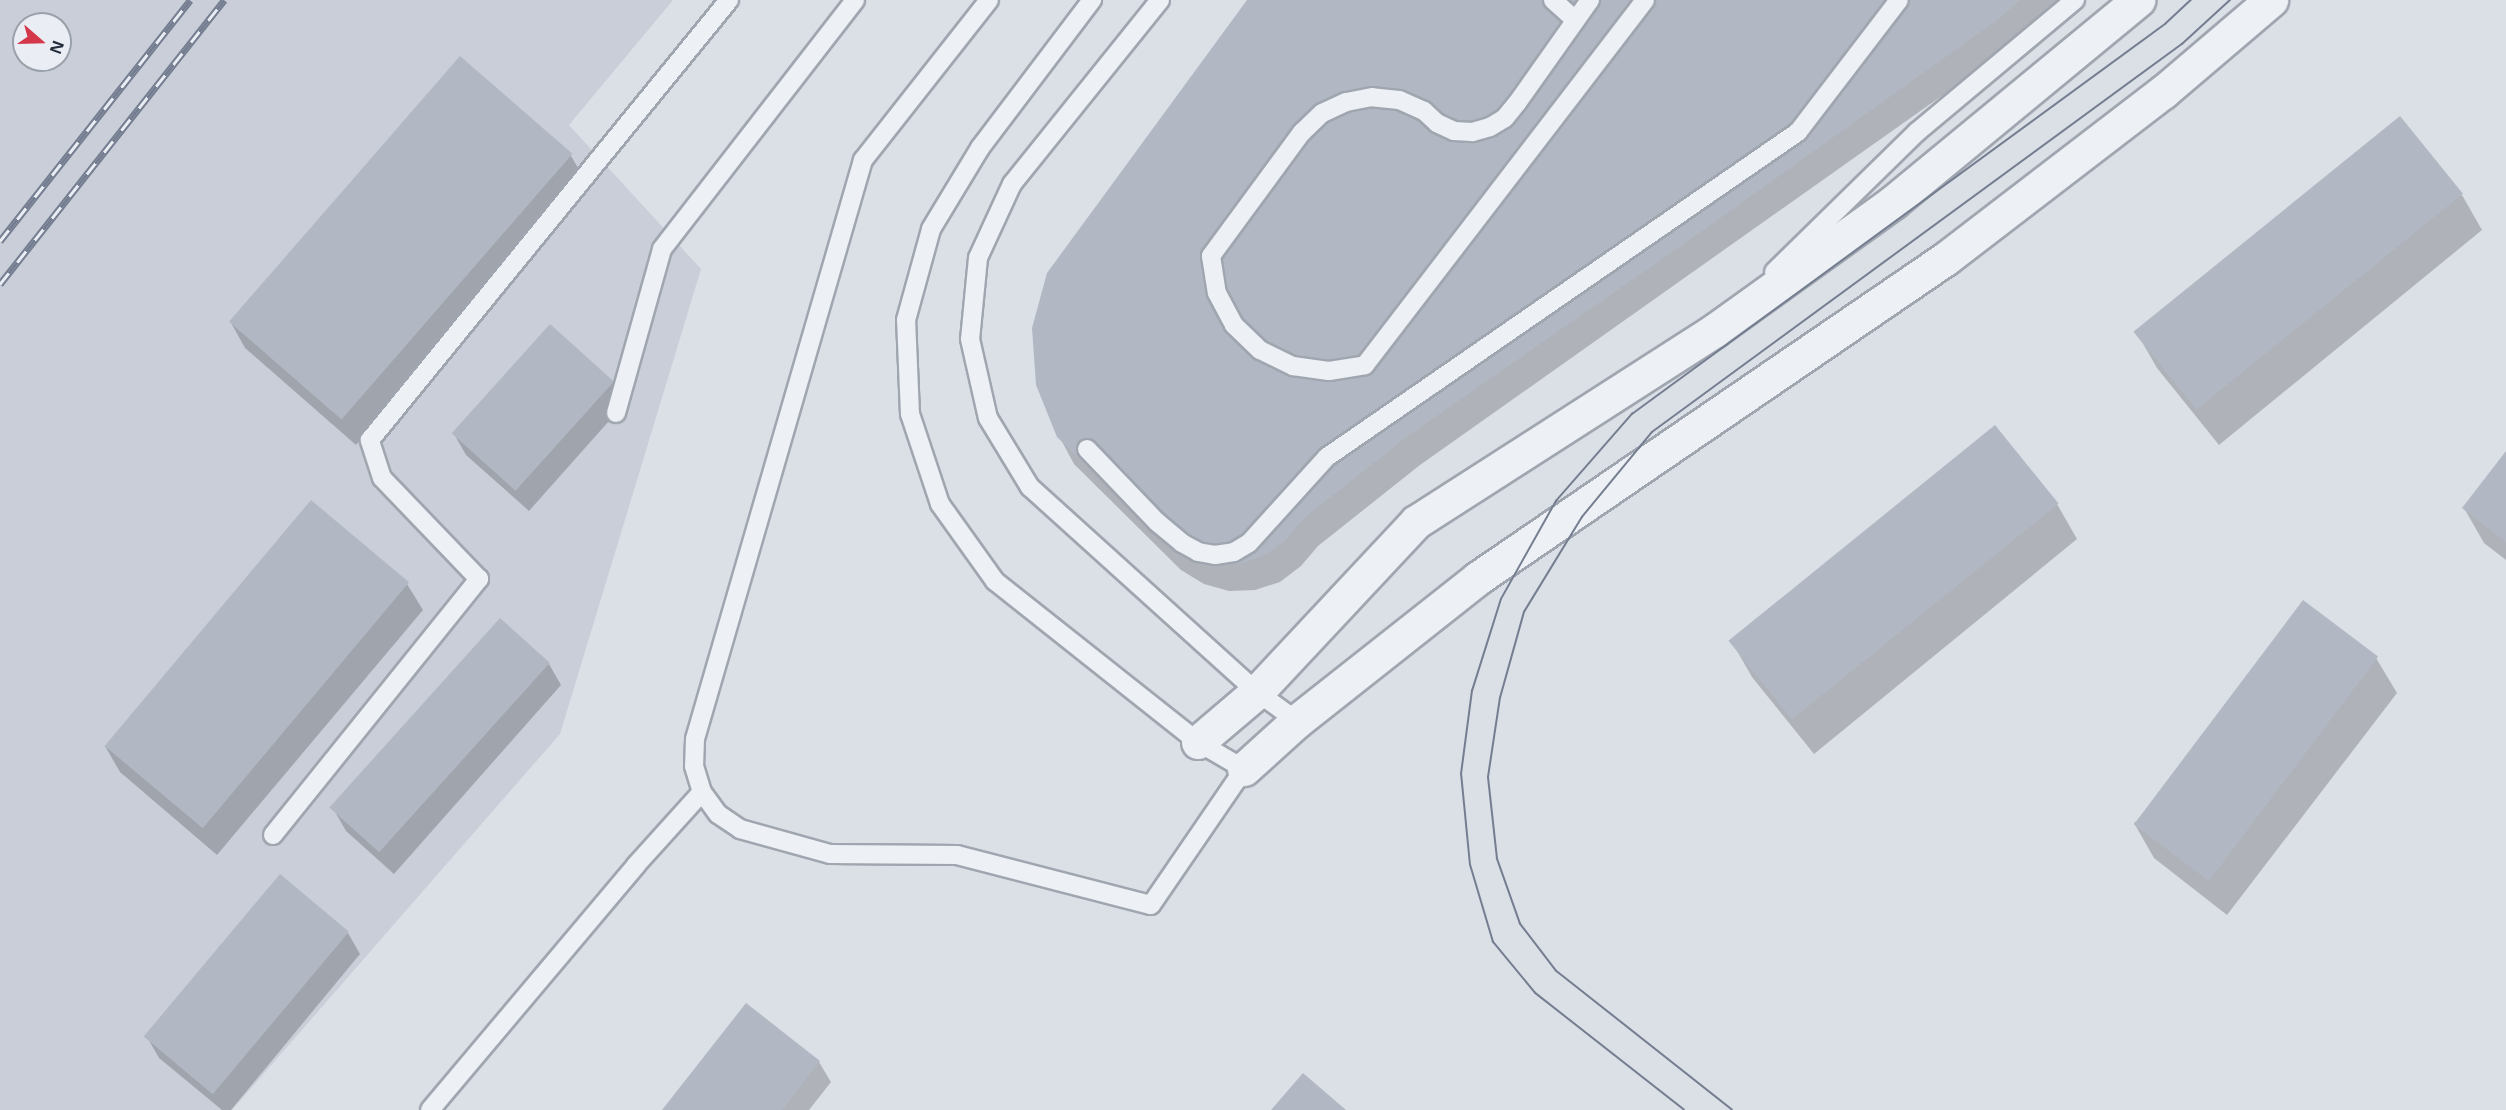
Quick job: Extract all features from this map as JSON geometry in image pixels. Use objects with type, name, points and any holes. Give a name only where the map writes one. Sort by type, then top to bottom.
[{"type":"street","points":[[1198,742],[1257,692],[1416,522],[1714,330],[1893,202],[2138,0]]},
{"type":"street","points":[[1244,769],[1297,721],[1478,578],[1945,259],[2163,92],[2271,0]]},
{"type":"lane","points":[[273,835],[479,579],[382,478],[370,440],[729,0]]},
{"type":"lane","points":[[616,413],[662,249],[855,0]]},
{"type":"lane","points":[[988,0],[863,160],[695,739],[694,766],[702,792],[718,814],[740,829],[830,854],[957,855],[1151,905],[1244,769],[1198,742],[995,581],[940,504],[910,414],[906,320],[931,229],[980,148],[1092,0]]},
{"type":"lane","points":[[1160,0],[1012,184],[978,258],[970,339],[988,418],[1030,487],[1257,692],[1297,721]]},
{"type":"lane","points":[[1553,0],[1575,20]]},
{"type":"lane","points":[[1590,0],[1505,118],[1490,128],[1472,132],[1454,131],[1437,123],[1424,111],[1400,100],[1372,97],[1346,102],[1322,113],[1302,132],[1211,256],[1217,292],[1234,325],[1260,350],[1293,366],[1329,371],[1365,365],[1645,0]]},
{"type":"lane","points":[[1087,449],[1156,522],[1182,543],[1198,552],[1215,555],[1234,552],[1249,543],[1327,457],[1798,132],[1899,0]]},
{"type":"lane","points":[[1714,330],[1917,132],[2075,0]]},
{"type":"lane","points":[[430,1110],[636,865],[702,792]]},
{"type":"shaded area","points":[[0,0],[673,0],[569,125],[701,269],[560,734],[232,1110],[0,1110]]},
{"type":"building","points":[[1247,0],[2020,0],[2000,18],[1705,229],[1405,438],[1303,519],[1286,540],[1265,555],[1239,564],[1213,564],[1187,557],[1164,543],[1057,437],[1036,385],[1032,328],[1047,273]]},
{"type":"building","points":[[460,56],[572,154],[342,419],[229,322]]},
{"type":"building","points":[[2400,116],[2463,194],[2196,410],[2133,332]]},
{"type":"building","points":[[550,324],[614,382],[516,491],[452,433]]},
{"type":"building","points":[[1995,425],[2059,503],[1792,719],[1728,641]]},
{"type":"building","points":[[2506,451],[2506,542],[2462,508]]},
{"type":"building","points":[[311,500],[409,582],[203,828],[105,746]]},
{"type":"building","points":[[2303,600],[2378,657],[2209,881],[2134,824]]},
{"type":"building","points":[[500,618],[550,663],[379,852],[329,808]]},
{"type":"building","points":[[280,874],[349,932],[213,1094],[144,1036]]},
{"type":"building","points":[[746,1003],[820,1061],[782,1110],[662,1110]]},
{"type":"building","points":[[1303,1073],[1346,1110],[1271,1110]]},
{"type":"tram line","points":[[1684,1110],[1535,993],[1493,942],[1470,865],[1461,774],[1472,691],[1501,599],[1556,501],[1632,414],[2165,24],[2191,0]]},
{"type":"tram line","points":[[1732,1110],[1556,971],[1520,924],[1497,859],[1488,777],[1500,698],[1524,612],[1582,517],[1652,432],[2182,44],[2230,0]]},
{"type":"railway","points":[[0,241],[190,0]]},
{"type":"railway","points":[[0,284],[224,0]]}]
